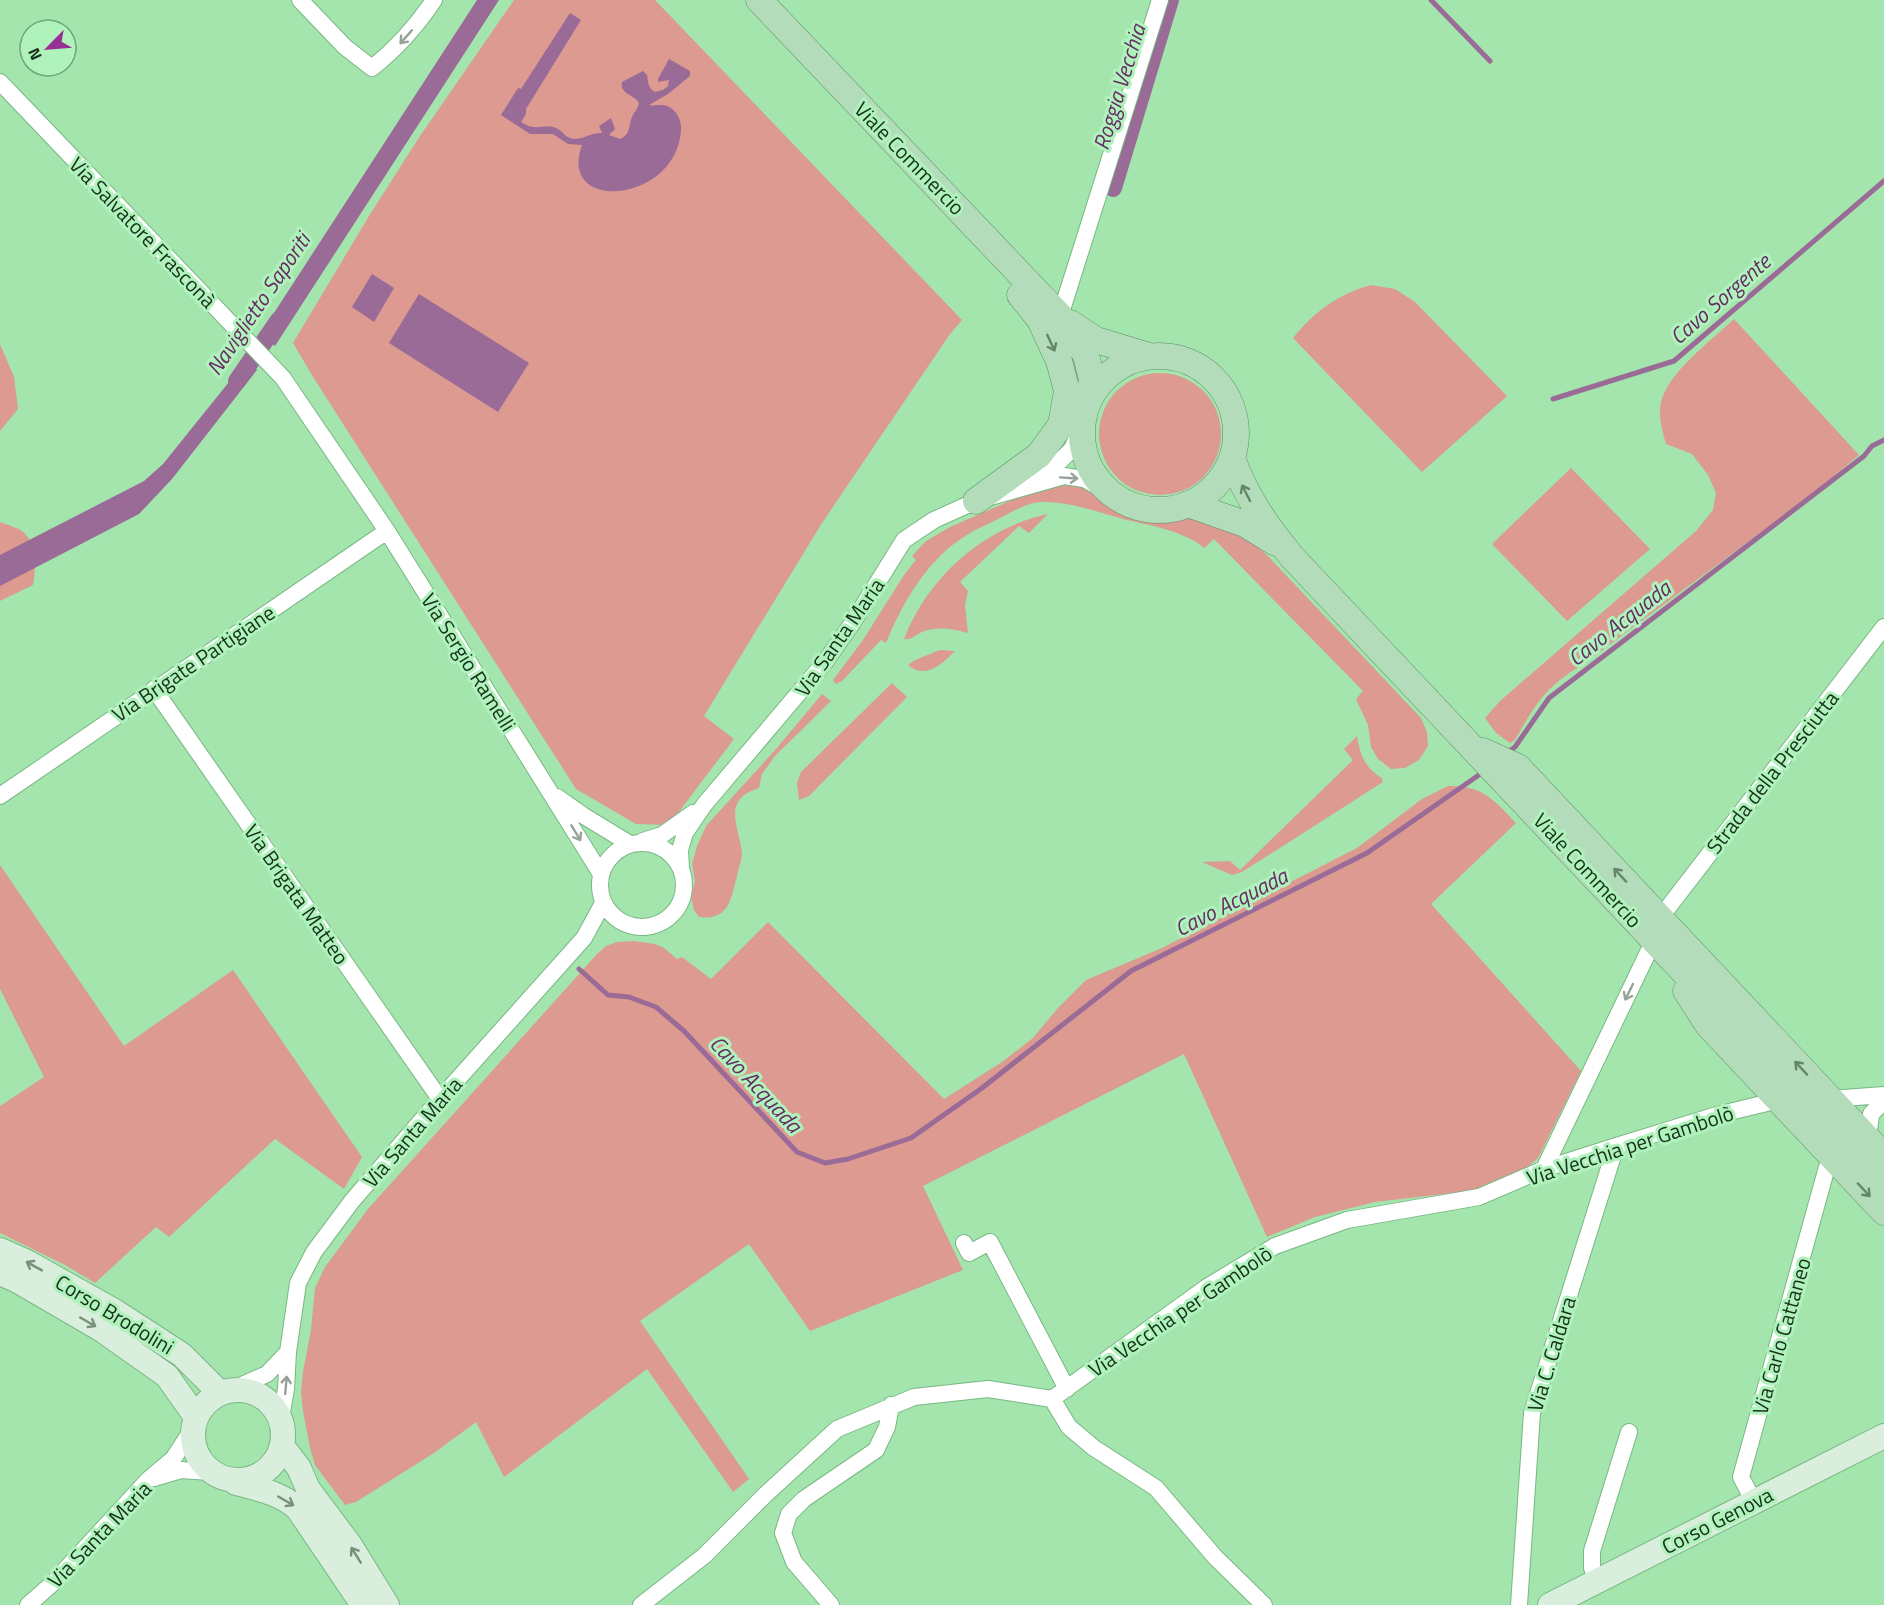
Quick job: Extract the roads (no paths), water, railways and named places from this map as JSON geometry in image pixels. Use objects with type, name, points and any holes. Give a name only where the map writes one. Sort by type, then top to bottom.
[{"type":"main road","name":"Viale Commercio","points":[[759,0],[1060,316],[1086,355],[1092,380],[1082,426],[1083,447],[1090,466],[1101,484],[1117,497],[1144,508],[1173,508],[1202,497],[1215,486],[1225,473],[1232,458],[1236,429],[1223,389],[1213,378],[1190,362],[1176,357],[1149,356],[1096,340],[1060,316]]},
{"type":"main road","points":[[929,178],[960,223],[1040,320],[1059,361],[1067,391],[1060,424],[1039,455],[984,498]]},
{"type":"main road","name":"Viale Commercio","points":[[1089,400],[1099,384],[1113,370],[1130,361],[1149,356]]},
{"type":"main road","name":"Viale Commercio","points":[[1232,458],[1253,506],[1292,557]]},
{"type":"main road","name":"Viale Commercio","points":[[1188,504],[1245,524],[1268,537],[1292,557],[1480,752],[1511,774],[1657,929],[1884,1184]]},
{"type":"main road","points":[[1657,929],[1830,1099],[1876,1148]]},
{"type":"main road","points":[[1657,929],[1708,1025],[1884,1212]]},
{"type":"main road","name":"Corso Brodolini","points":[[0,1250],[27,1262],[126,1318],[182,1354],[227,1391]]},
{"type":"main road","name":"Corso Brodolini","points":[[0,1273],[102,1330],[167,1376],[194,1423],[196,1454],[221,1477]]},
{"type":"main road","points":[[194,1423],[206,1402],[227,1391],[248,1390],[262,1396],[273,1405],[281,1417],[283,1447],[273,1467],[254,1479],[221,1477]]},
{"type":"main road","name":"Corso Genova","points":[[1550,1605],[1884,1436]]},
{"type":"main road","points":[[283,1447],[299,1468],[308,1489],[350,1545],[387,1605]]},
{"type":"main road","points":[[221,1477],[290,1501],[333,1558],[363,1605]]},
{"type":"street","points":[[300,0],[345,47],[372,68],[397,48],[434,0]]},
{"type":"street","points":[[1060,316],[1160,0]]},
{"type":"street","name":"Via Salvatore Frasconà","points":[[0,82],[283,378],[387,531]]},
{"type":"street","name":"Via Santa Maria","points":[[584,938],[618,920],[630,926],[644,927],[657,925],[671,916],[681,902],[684,885],[681,850],[685,832],[704,806],[825,662],[904,540],[934,520],[1059,462],[1072,449],[1082,426]]},
{"type":"street","name":"Via Santa Maria","points":[[984,498],[1064,476],[1084,479],[1117,497]]},
{"type":"street","name":"Via Brigate Partigiane","points":[[0,795],[387,531]]},
{"type":"street","name":"Via Sergio Ramelli","points":[[387,531],[551,793]]},
{"type":"street","name":"Strada della Presciutta","points":[[1544,1169],[1657,929],[1884,627]]},
{"type":"street","name":"Via Brigata Matteo","points":[[154,689],[440,1099]]},
{"type":"street","points":[[551,793],[584,816],[635,843],[652,843],[665,849],[675,857],[681,869]]},
{"type":"street","points":[[551,793],[600,874],[599,889],[603,903],[609,913],[618,920]]},
{"type":"street","name":"Via Santa Maria","points":[[600,874],[606,861],[616,850],[662,835],[704,806]]},
{"type":"street","name":"Via Santa Maria","points":[[281,1417],[297,1283],[314,1252],[352,1200],[584,938],[603,903]]},
{"type":"street","points":[[1830,1099],[1884,1095]]},
{"type":"street","name":"Via Vecchia per Gambolò","points":[[1052,1400],[1207,1287],[1275,1245],[1347,1220],[1479,1197],[1544,1169],[1717,1115],[1779,1100]]},
{"type":"street","points":[[1876,1148],[1871,1114],[1884,1101]]},
{"type":"street","name":"Via C. Caldara","points":[[1519,1605],[1532,1413],[1616,1146]]},
{"type":"street","name":"Via Carlo Cattaneo","points":[[1754,1502],[1741,1478],[1827,1167]]},
{"type":"street","points":[[964,1243],[969,1253],[990,1242],[1067,1389]]},
{"type":"street","points":[[227,1391],[267,1374],[288,1352]]},
{"type":"street","points":[[641,1605],[704,1556],[766,1494],[837,1429],[914,1396],[988,1389],[1052,1400],[1069,1427],[1094,1448],[1156,1488],[1215,1557],[1264,1605]]},
{"type":"street","points":[[831,1605],[794,1562],[783,1533],[789,1514],[804,1499],[876,1450],[887,1427],[891,1405]]},
{"type":"street","points":[[148,1480],[173,1458],[194,1423]]},
{"type":"street","points":[[1597,1581],[1592,1568],[1592,1551],[1629,1432]]},
{"type":"street","name":"Via Santa Maria","points":[[28,1605],[52,1583],[148,1480],[181,1470],[221,1477]]},
{"type":"waterway","name":"Roggia Vecchia","points":[[1113,188],[1170,0]]},
{"type":"waterway","points":[[1431,0],[1490,61]]},
{"type":"waterway","name":"Cavo Sorgente","points":[[1553,399],[1674,361],[1884,181]]},
{"type":"waterway","name":"Naviglietto Saporiti","points":[[237,381],[279,320]]},
{"type":"waterway","name":"Cavo Acquada","points":[[1507,753],[1515,747],[1549,698],[1864,456],[1872,446],[1884,440]]},
{"type":"waterway","name":"Cavo Acquada","points":[[579,969],[608,995],[629,997],[656,1007],[684,1031],[797,1152],[825,1163],[848,1159],[911,1138],[982,1088],[1131,971],[1367,853],[1486,770]]}]
